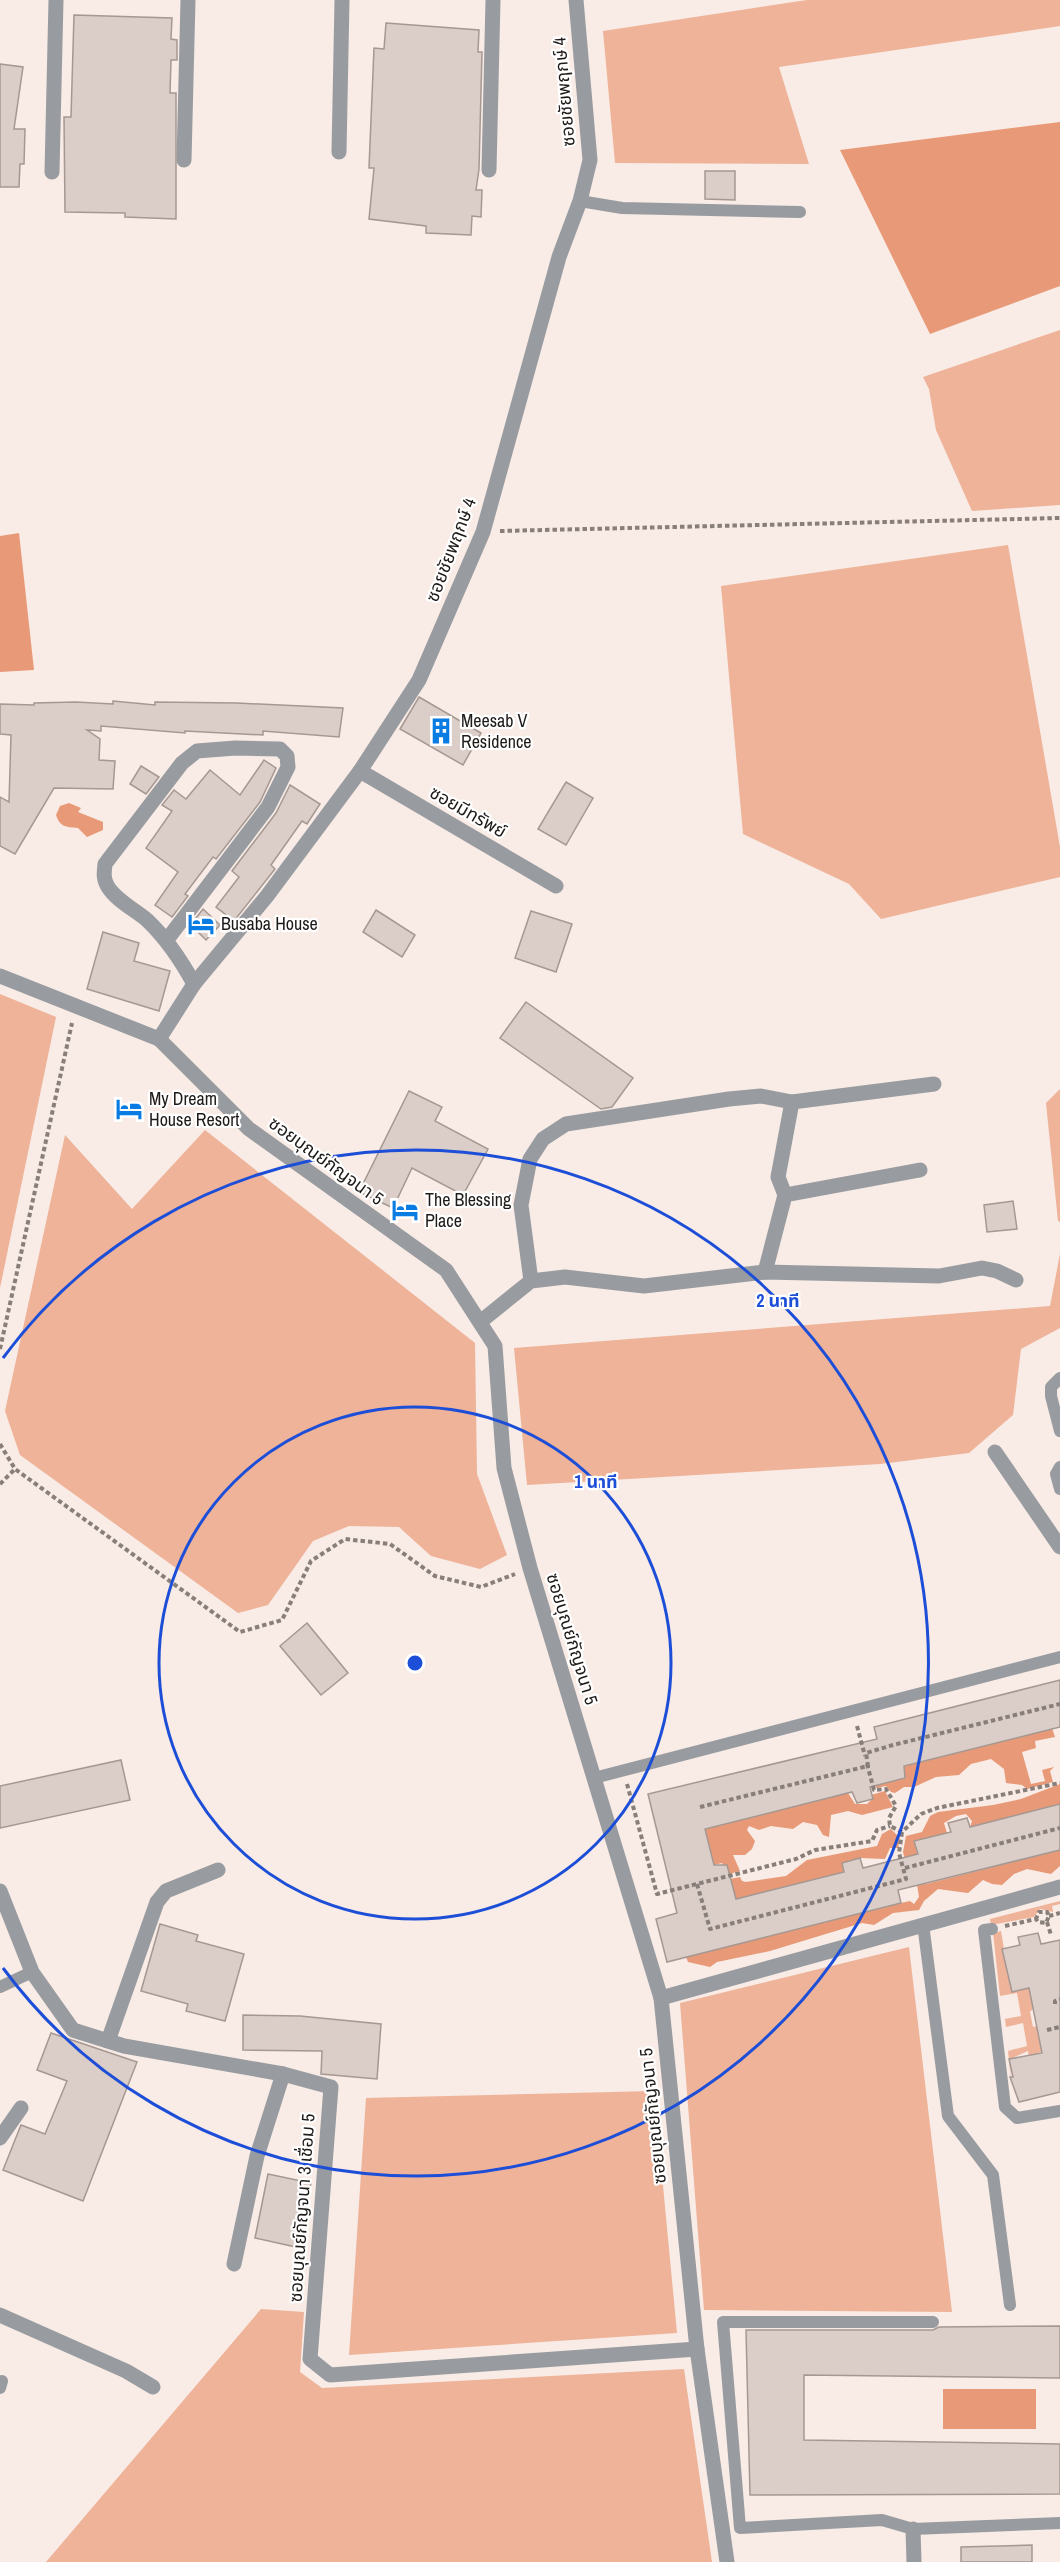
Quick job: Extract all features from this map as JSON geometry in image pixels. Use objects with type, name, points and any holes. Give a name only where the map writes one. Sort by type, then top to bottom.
[{"type":"street","points":[[52,172],[56,0]]},
{"type":"street","points":[[184,160],[188,0]]},
{"type":"street","points":[[339,152],[342,0]]},
{"type":"street","points":[[489,170],[493,0]]},
{"type":"street","name":"ซอยชัยพฤกษ์ 4","points":[[159,1039],[194,984],[267,896],[360,771],[418,680],[483,532],[560,257],[580,201],[590,160],[576,0]]},
{"type":"street","points":[[166,941],[268,807],[288,767],[287,756],[280,749],[235,748],[197,752],[182,763],[105,864],[104,879],[109,889],[148,922],[166,941],[194,984]]},
{"type":"street","name":"ซอยมีทรัพย์","points":[[360,771],[556,886]]},
{"type":"street","name":"ซอยบุณย์กัญจนา 5","points":[[0,976],[159,1039],[249,1129],[446,1270],[495,1346],[504,1468],[530,1568],[661,1998],[698,2349],[727,2562]]},
{"type":"street","points":[[531,1281],[521,1205],[530,1159],[543,1139],[566,1124],[761,1096],[792,1102],[934,1084]]},
{"type":"street","points":[[765,1272],[785,1195],[778,1177],[792,1102]]},
{"type":"street","points":[[785,1195],[920,1170]]},
{"type":"street","points":[[480,1322],[531,1281],[565,1277],[644,1286],[765,1272],[939,1276],[982,1268],[997,1271],[1016,1280]]},
{"type":"street","points":[[995,1452],[1060,1547]]},
{"type":"street","points":[[108,2041],[157,1902],[166,1891],[218,1870]]},
{"type":"street","points":[[661,1998],[1060,1887]]},
{"type":"street","name":"ซอยบุณย์กัญจนา 3 เชื่อม 5","points":[[0,1891],[32,1972],[74,2030],[108,2041],[283,2074],[331,2087],[310,2360],[330,2375],[698,2349]]},
{"type":"street","points":[[234,2264],[257,2156],[283,2074]]},
{"type":"street","points":[[0,2138],[21,2108]]},
{"type":"street","points":[[0,2315],[126,2371],[153,2387]]},
{"type":"street","points":[[913,2529],[914,2562]]},
{"type":"lane","points":[[580,201],[622,208],[800,212]]},
{"type":"lane","points":[[1060,1378],[1054,1381],[1051,1396],[1060,1431]]},
{"type":"lane","points":[[1060,1467],[1056,1474],[1060,1489]]},
{"type":"lane","points":[[594,1778],[1060,1657]]},
{"type":"lane","points":[[979,1909],[988,1930],[1005,2108],[1017,2118],[1060,2111]]},
{"type":"lane","points":[[923,1924],[948,2116],[993,2175],[1010,2305]]},
{"type":"lane","points":[[0,1987],[32,1972]]},
{"type":"lane","points":[[933,2322],[723,2322],[740,2528],[882,2520],[913,2529],[1060,2523]]},
{"type":"path","points":[[483,532],[1060,518]]},
{"type":"path","points":[[0,1349],[76,1005]]},
{"type":"path","points":[[0,1444],[15,1469],[240,1632],[282,1620],[311,1561],[345,1539],[390,1544],[435,1576],[481,1587],[530,1568]]},
{"type":"path","points":[[0,1484],[15,1469]]},
{"type":"path","points":[[867,1766],[866,1753],[1060,1704]]},
{"type":"path","points":[[853,1712],[874,1790],[886,1789],[896,1806],[889,1818],[890,1826]]},
{"type":"path","points":[[700,1807],[867,1766]]},
{"type":"path","points":[[624,1770],[657,1894],[796,1859],[815,1850],[872,1841],[877,1830],[890,1826],[902,1832]]},
{"type":"path","points":[[697,1884],[710,1929],[906,1879],[905,1868],[899,1853],[902,1832],[921,1814],[937,1808],[1060,1783]]},
{"type":"path","points":[[905,1868],[1060,1828]]},
{"type":"path","points":[[988,1930],[1036,1918],[1039,1912],[1047,1912],[1049,1916]]},
{"type":"path","points":[[1049,1916],[1060,1913]]},
{"type":"path","points":[[1049,1916],[1047,1921],[1051,1935]]},
{"type":"path","points":[[1036,1918],[1042,1923],[1047,1921]]},
{"type":"path","points":[[1055,2004],[1055,2001],[1060,2000]]},
{"type":"path","points":[[1047,2030],[1060,2027]]},
{"type":"shaded area","points":[[807,0],[1060,0],[1060,26],[779,67],[809,164],[615,163],[603,31]]},
{"type":"shaded area","points":[[1060,122],[1060,286],[930,334],[840,150]]},
{"type":"shaded area","points":[[1060,330],[1060,505],[972,511],[936,430],[929,389],[923,377]]},
{"type":"shaded area","points":[[19,533],[34,670],[0,672],[0,536]]},
{"type":"shaded area","points":[[1008,545],[1060,847],[1060,877],[881,919],[849,884],[743,834],[721,586]]},
{"type":"shaded area","points":[[69,803],[81,808],[78,812],[103,822],[103,830],[87,837],[78,828],[62,824],[56,815],[60,806]]},
{"type":"shaded area","points":[[0,994],[56,1017],[0,1288]]},
{"type":"shaded area","points":[[1060,1089],[1060,1222],[1058,1221],[1046,1103]]},
{"type":"shaded area","points":[[205,1130],[475,1343],[477,1474],[507,1555],[480,1569],[431,1556],[399,1527],[349,1526],[313,1541],[268,1605],[238,1613],[20,1455],[5,1411],[65,1135],[132,1209]]},
{"type":"shaded area","points":[[1060,1254],[1060,1328],[1021,1349],[1013,1415],[969,1453],[880,1464],[527,1485],[514,1348],[1050,1306]]},
{"type":"shaded area","points":[[1052,1728],[1055,1737],[1035,1741],[1036,1748],[1022,1752],[1031,1784],[1045,1781],[1042,1770],[1054,1767],[1050,1771],[1053,1782],[1027,1789],[1022,1785],[1006,1783],[1004,1769],[991,1759],[971,1764],[959,1775],[936,1777],[914,1787],[904,1787],[895,1793],[886,1786],[876,1788],[868,1756],[890,1782],[905,1778],[904,1766],[960,1752],[955,1733]]},
{"type":"shaded area","points":[[1060,1784],[1060,1804],[970,1827],[972,1821],[966,1814],[956,1816],[944,1823],[947,1833],[914,1841],[919,1860],[906,1864],[903,1852],[906,1836],[922,1832],[930,1816],[938,1812],[1021,1799]]},
{"type":"shaded area","points":[[885,1791],[893,1807],[862,1815],[848,1811],[831,1815],[829,1837],[823,1835],[817,1825],[803,1822],[793,1829],[771,1826],[759,1830],[749,1826],[747,1830],[755,1841],[752,1849],[745,1855],[733,1855],[740,1871],[729,1874],[722,1863],[714,1865],[700,1811],[724,1824],[848,1793],[855,1804],[867,1804],[872,1799],[871,1795]]},
{"type":"shaded area","points":[[891,1829],[900,1838],[898,1848],[890,1848],[885,1859],[860,1858],[842,1863],[844,1872],[716,1904],[730,1879],[740,1877],[746,1882],[786,1876],[807,1860],[877,1846],[882,1834]]},
{"type":"shaded area","points":[[1060,1850],[1060,1866],[1051,1874],[1027,1869],[1014,1874],[1002,1885],[983,1880],[968,1893],[938,1889],[924,1901],[919,1910],[893,1913],[874,1925],[862,1923],[770,1951],[717,1962],[710,1967],[688,1962],[686,1957],[901,1903],[910,1901],[914,1904],[919,1897],[916,1878],[926,1884]]},
{"type":"shaded area","points":[[1060,1901],[1060,1904],[1052,1906],[1053,1912],[1040,1909],[1034,1917],[991,1925],[990,1919]]},
{"type":"shaded area","points":[[1001,1931],[1004,1949],[1002,1949],[1012,1991],[1058,1981],[1030,2012],[1033,2027],[1037,2026],[1056,2049],[1040,2052],[1029,2059],[1028,2051],[1010,2059],[1011,2081],[1008,2051],[1027,2046],[1023,2023],[1006,2027],[1005,2019],[1021,2016],[1017,1993],[1000,1996],[993,1933]]},
{"type":"shaded area","points":[[909,1947],[952,2312],[704,2310],[680,2003]]},
{"type":"shaded area","points":[[654,2091],[677,2333],[349,2355],[366,2098]]},
{"type":"shaded area","points":[[261,2309],[304,2312],[300,2372],[322,2388],[684,2369],[712,2562],[46,2562]]},
{"type":"shaded area","points":[[943,2389],[1036,2389],[1036,2429],[943,2429]]},
{"type":"building","points":[[74,15],[172,18],[171,39],[177,40],[177,60],[171,60],[170,93],[176,93],[176,219],[125,217],[125,213],[65,212],[64,117],[71,117]]},
{"type":"building","points":[[386,23],[479,30],[478,52],[482,52],[479,169],[476,190],[482,190],[481,217],[472,216],[471,235],[426,233],[426,226],[369,219],[374,168],[369,168],[374,48],[384,49]]},
{"type":"building","points":[[0,64],[23,67],[14,129],[25,129],[24,164],[20,164],[19,187],[0,187]]},
{"type":"building","points":[[705,171],[735,171],[735,200],[705,199]]},
{"type":"building","name":"Meesab V Residence","points":[[419,697],[481,733],[463,765],[400,729]]},
{"type":"building","points":[[113,701],[155,705],[155,702],[237,703],[343,708],[339,737],[263,731],[263,735],[185,731],[185,733],[101,726],[101,731],[87,730],[100,739],[99,760],[115,761],[113,789],[54,788],[15,854],[0,846],[0,797],[9,802],[11,735],[0,734],[0,704],[34,705],[34,703],[76,702],[113,704]]},
{"type":"building","points":[[264,760],[276,768],[260,802],[216,859],[213,857],[185,894],[188,896],[172,917],[155,905],[178,872],[146,848],[172,811],[162,805],[174,790],[186,799],[210,770],[240,795]]},
{"type":"building","points":[[141,766],[159,777],[146,794],[130,784]]},
{"type":"building","points":[[566,782],[593,798],[566,845],[538,829]]},
{"type":"building","points":[[290,785],[320,804],[307,824],[302,821],[271,865],[275,869],[234,921],[216,907],[239,877],[232,871],[276,813]]},
{"type":"building","points":[[203,909],[220,925],[206,940],[197,931],[188,928]]},
{"type":"building","points":[[376,910],[415,935],[402,957],[363,932]]},
{"type":"building","points":[[531,911],[572,924],[556,972],[515,958]]},
{"type":"building","points":[[103,932],[139,943],[134,961],[170,971],[159,1011],[87,989]]},
{"type":"building","points":[[526,1002],[633,1078],[612,1107],[601,1109],[500,1038]]},
{"type":"building","points":[[409,1091],[442,1107],[435,1121],[488,1149],[463,1195],[412,1168],[393,1208],[359,1192]]},
{"type":"building","points":[[1013,1201],[1017,1229],[987,1232],[984,1205]]},
{"type":"building","points":[[307,1623],[348,1673],[321,1695],[280,1646]]},
{"type":"building","points":[[1060,1680],[1060,1727],[904,1766],[905,1778],[870,1787],[873,1799],[857,1803],[852,1792],[705,1829],[714,1865],[727,1865],[736,1899],[844,1872],[842,1863],[860,1858],[863,1868],[918,1854],[914,1841],[951,1832],[948,1823],[967,1818],[970,1827],[1060,1804],[1060,1850],[898,1890],[901,1903],[667,1962],[656,1919],[677,1913],[648,1794],[877,1739],[874,1727]]},
{"type":"building","points":[[121,1760],[130,1800],[0,1828],[0,1786]]},
{"type":"building","points":[[160,1924],[198,1935],[196,1941],[244,1954],[225,2021],[186,2011],[188,2004],[141,1991]]},
{"type":"building","points":[[1038,1933],[1041,1944],[1060,1940],[1060,2092],[1019,2102],[1010,2077],[1013,2077],[1009,2059],[1042,2053],[1029,1988],[1012,1992],[1002,1949],[1020,1945],[1018,1937]]},
{"type":"building","points":[[243,2015],[300,2016],[381,2024],[377,2079],[321,2074],[322,2051],[243,2050]]},
{"type":"building","points":[[51,2033],[137,2062],[83,2201],[3,2170],[21,2125],[45,2134],[67,2081],[37,2070]]},
{"type":"building","points":[[268,2174],[311,2183],[296,2247],[255,2238]]},
{"type":"building","points":[[1060,2326],[1060,2378],[804,2375],[804,2440],[1060,2444],[1060,2494],[750,2495],[746,2330],[933,2330],[939,2327]]},
{"type":"building","points":[[1032,2545],[1032,2562],[961,2562],[961,2547]]},
{"type":"place","name":"Meesab V Residence","points":[[441,731]]},
{"type":"place","name":"Busaba House","points":[[201,924]]},
{"type":"place","name":"My Dream House Resort","points":[[129,1109]]},
{"type":"place","name":"The Blessing Place","points":[[405,1210]]}]
